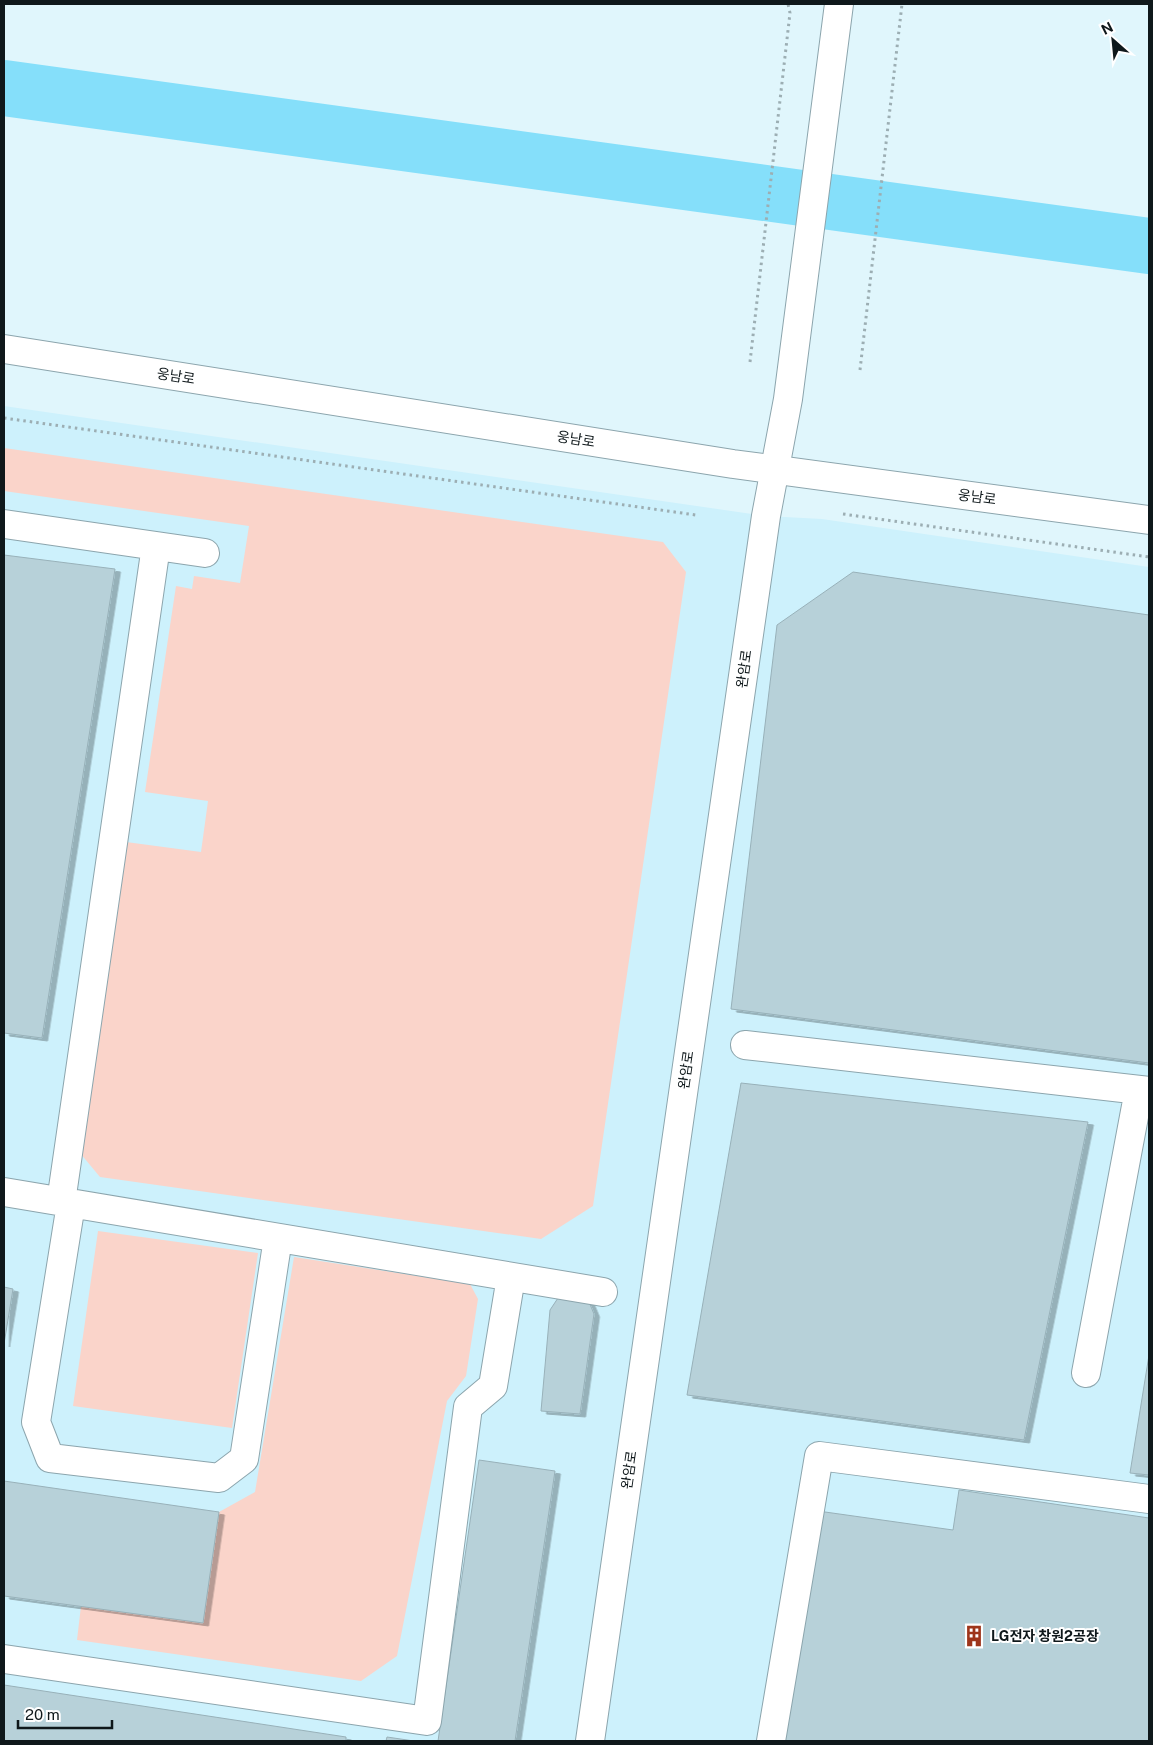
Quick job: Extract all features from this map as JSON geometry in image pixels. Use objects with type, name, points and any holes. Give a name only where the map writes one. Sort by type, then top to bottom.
[{"type":"main road","name":"완암로","points":[[590,1741],[766,516],[788,399],[839,4]]},
{"type":"main road","name":"웅남로","points":[[4,349],[775,470],[1149,520]]},
{"type":"main road","points":[[4,524],[205,553]]},
{"type":"main road","points":[[156,546],[36,1422],[50,1458],[219,1478],[244,1459],[278,1238]]},
{"type":"main road","points":[[745,1045],[1144,1091],[1086,1373]]},
{"type":"main road","points":[[4,1192],[603,1292]]},
{"type":"main road","points":[[4,1659],[427,1721],[468,1407],[493,1386],[510,1277]]},
{"type":"main road","points":[[771,1741],[820,1456],[1149,1499]]},
{"type":"path","points":[[750,362],[790,13],[788,4]]},
{"type":"path","points":[[860,370],[902,4]]},
{"type":"path","points":[[4,418],[696,515]]},
{"type":"path","points":[[843,514],[1149,557]]},
{"type":"shaded area","points":[[4,406],[766,516],[822,519],[1149,567],[1149,1741],[4,1741]]},
{"type":"shaded area","points":[[4,448],[663,542],[686,572],[593,1206],[541,1239],[100,1177],[80,1153],[126,842],[201,852],[208,801],[145,792],[176,586],[192,589],[194,576],[240,583],[249,526],[4,491]]},
{"type":"shaded area","points":[[98,1231],[258,1253],[232,1428],[73,1406]]},
{"type":"shaded area","points":[[294,1257],[470,1284],[478,1299],[466,1376],[447,1401],[397,1656],[361,1681],[77,1640],[81,1606],[219,1512],[255,1492]]},
{"type":"building","points":[[4,555],[115,569],[42,1038],[4,1033]]},
{"type":"building","points":[[853,572],[1149,615],[1149,1063],[731,1009],[777,625]]},
{"type":"building","points":[[741,1083],[1088,1122],[1024,1440],[687,1395]]},
{"type":"building","points":[[4,1287],[13,1289],[4,1344]]},
{"type":"building","points":[[568,1294],[589,1302],[594,1314],[580,1414],[541,1411],[550,1310],[558,1298]]},
{"type":"building","points":[[1149,1355],[1149,1475],[1130,1473]]},
{"type":"building","points":[[479,1460],[555,1471],[515,1741],[438,1741]]},
{"type":"building","points":[[4,1481],[219,1512],[203,1623],[4,1596]]},
{"type":"building","name":"LG전자 창원2공장","points":[[959,1490],[1149,1518],[1149,1741],[784,1741],[818,1511],[953,1530]]},
{"type":"building","points":[[4,1685],[346,1737],[346,1741],[4,1741]]},
{"type":"building","points":[[387,1737],[414,1741],[386,1741]]},
{"type":"waterway","points":[[4,88],[1149,246]]},
{"type":"place","name":"LG전자 창원2공장","points":[[974,1636]]}]
